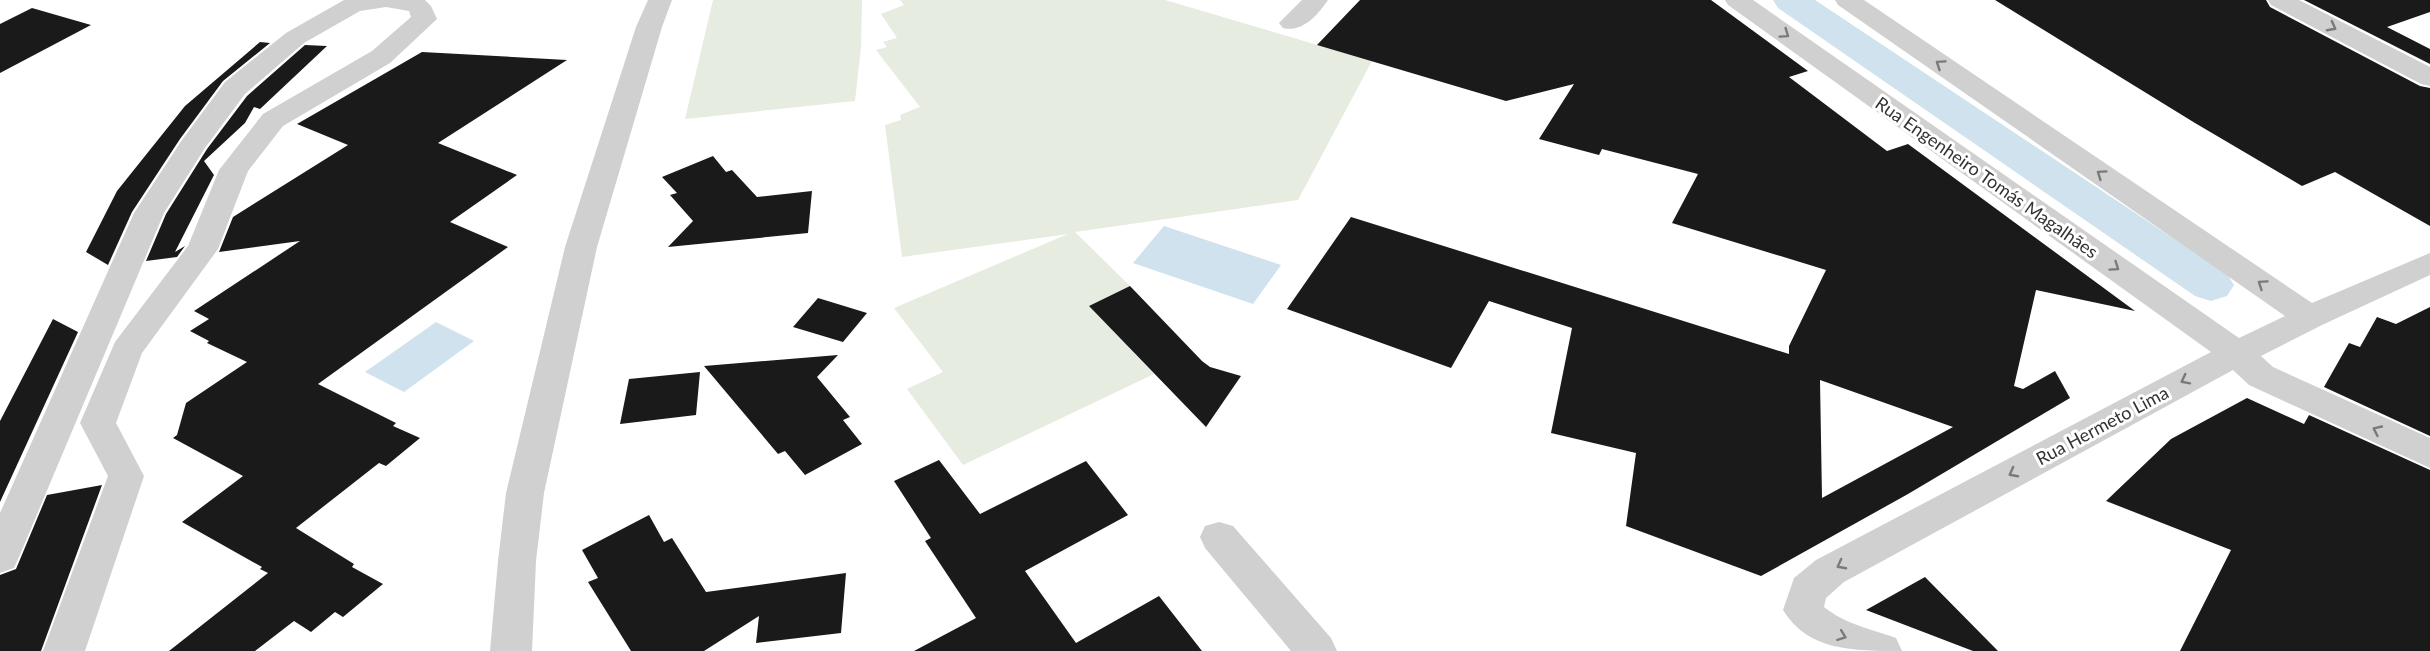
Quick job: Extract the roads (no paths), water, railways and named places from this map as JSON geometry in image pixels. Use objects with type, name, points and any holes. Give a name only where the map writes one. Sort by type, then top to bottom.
[{"type":"street","points":[[0,557],[149,213],[192,146],[235,88],[295,38],[353,5],[386,0],[419,6],[424,19],[381,57],[273,120],[234,170],[202,249],[127,350],[98,423],[126,476],[64,651]]},
{"type":"street","points":[[511,651],[517,561],[525,493],[579,258],[649,27],[660,0]]},
{"type":"street","points":[[1292,23],[1316,0]]},
{"type":"street","name":"Rua Engenheiro Tomás Magalhães","points":[[1737,0],[2237,354],[2261,376],[2430,454]]},
{"type":"street","points":[[1846,0],[2310,317]]},
{"type":"street","points":[[2280,0],[2430,78]]},
{"type":"street","name":"Rua Hermeto Lima","points":[[1881,651],[1831,632],[1806,616],[1803,610],[1808,590],[1830,571],[2182,381],[2310,317],[2430,263]]},
{"type":"street","points":[[1219,537],[1316,651]]},
{"type":"water","points":[[1164,226],[1281,265],[1253,304],[1133,263]]},
{"type":"water","points":[[436,322],[474,341],[404,392],[365,372]]},
{"type":"waterway","points":[[1791,0],[2211,285]]}]
